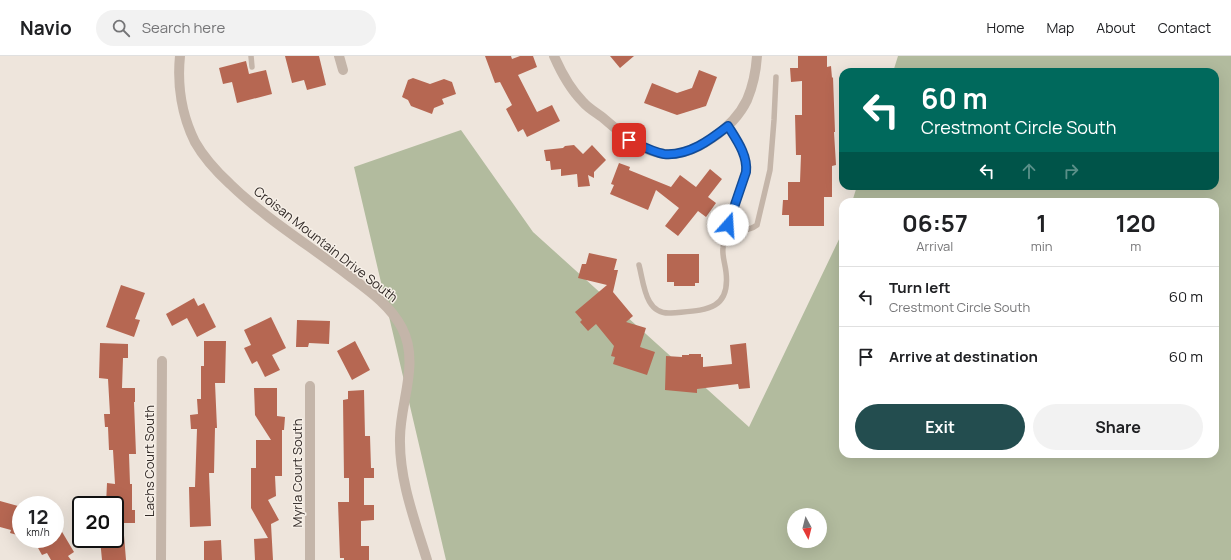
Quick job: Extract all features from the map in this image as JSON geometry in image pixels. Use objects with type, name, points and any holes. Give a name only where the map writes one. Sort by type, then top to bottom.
[{"type":"street","name":"Croisan Mountain Drive South","points":[[180,56],[179,76],[183,109],[188,127],[206,158],[218,173],[261,212],[334,264],[383,302],[393,313],[406,336],[410,360],[402,412],[400,438],[402,463],[408,496],[427,560]]},
{"type":"street","points":[[339,56],[343,70]]},
{"type":"street","points":[[554,56],[569,85],[583,102],[629,140],[647,149],[664,154],[680,153],[694,148],[709,141],[728,126],[746,101],[752,85],[757,56]]},
{"type":"street","name":"Lachs Court South","points":[[161,560],[162,361]]},
{"type":"street","name":"Myrla Court South","points":[[310,386],[310,560]]},
{"type":"lane","points":[[251,56],[252,67]]},
{"type":"lane","points":[[728,225],[741,230],[751,229],[756,225],[770,170],[776,77]]},
{"type":"lane","points":[[640,265],[647,298],[652,306],[658,310],[667,313],[707,310],[722,299],[725,291],[726,272],[722,257],[723,247],[728,225],[742,185],[747,164],[739,145],[728,126]]},
{"type":"green space","points":[[898,56],[1231,56],[1231,560],[446,560],[354,167],[461,130],[533,232],[749,427],[839,239],[839,458],[1219,458],[1219,198],[853,198],[856,190],[1219,190],[1219,68],[894,68]]},
{"type":"building","points":[[285,56],[319,56],[326,85],[307,90],[304,80],[292,83]]},
{"type":"building","points":[[485,56],[511,56],[512,59],[520,56],[533,56],[537,67],[518,75],[537,112],[552,105],[560,121],[527,137],[523,129],[518,132],[506,109],[512,105],[500,82],[495,83]]},
{"type":"building","points":[[610,56],[634,56],[620,68]]},
{"type":"building","points":[[798,56],[827,56],[827,67],[831,66],[832,78],[833,77],[836,165],[832,166],[832,197],[824,197],[824,226],[789,226],[789,215],[782,215],[783,200],[788,200],[788,182],[800,182],[801,155],[796,155],[795,115],[802,115],[802,81],[791,82],[790,68],[798,68]]},
{"type":"building","points":[[246,61],[249,74],[266,70],[272,94],[237,103],[232,82],[223,84],[219,68]]},
{"type":"building","points":[[699,70],[717,77],[706,106],[677,115],[644,103],[652,83],[677,93],[692,88]]},
{"type":"building","points":[[413,78],[430,84],[444,79],[452,82],[456,94],[442,99],[444,104],[434,108],[432,114],[411,106],[408,100],[402,97],[408,80]]},
{"type":"building","points":[[574,145],[583,154],[592,145],[606,160],[594,172],[594,178],[588,175],[590,186],[578,187],[577,174],[561,176],[561,169],[551,170],[550,161],[546,161],[544,150]]},
{"type":"building","points":[[619,163],[630,167],[629,170],[671,187],[680,175],[696,187],[710,169],[722,179],[708,197],[716,203],[706,217],[698,211],[678,236],[665,226],[679,208],[656,190],[648,210],[610,194],[614,185],[611,184]]},
{"type":"building","points":[[589,253],[617,259],[614,270],[618,270],[613,292],[633,316],[626,322],[646,328],[640,347],[655,352],[647,375],[613,364],[615,357],[611,356],[614,346],[596,324],[588,331],[580,322],[582,320],[575,312],[607,285],[578,278],[582,264],[586,264]]},
{"type":"building","points":[[667,254],[699,254],[699,283],[695,283],[695,286],[674,286],[674,282],[667,282]]},
{"type":"building","points":[[121,285],[145,293],[135,319],[140,320],[134,337],[106,327]]},
{"type":"building","points":[[194,298],[198,306],[204,303],[216,327],[197,337],[187,318],[172,326],[166,314]]},
{"type":"building","points":[[271,317],[286,348],[272,355],[280,370],[265,377],[257,361],[252,364],[244,348],[251,345],[244,330]]},
{"type":"building","points":[[297,320],[330,321],[329,344],[309,343],[308,347],[296,347]]},
{"type":"building","points":[[204,341],[226,341],[225,383],[215,383],[217,428],[215,428],[214,473],[209,473],[211,526],[190,527],[189,487],[195,487],[197,429],[191,429],[190,415],[198,414],[197,399],[201,399],[201,366],[204,366]]},
{"type":"building","points":[[355,341],[370,370],[352,380],[337,351]]},
{"type":"building","points":[[100,343],[128,344],[128,358],[123,358],[122,388],[135,388],[134,402],[136,454],[129,454],[130,484],[132,484],[132,510],[135,510],[135,523],[124,523],[124,496],[106,496],[107,483],[115,484],[113,450],[109,450],[108,427],[105,427],[104,414],[110,414],[108,379],[99,378]]},
{"type":"building","points":[[746,343],[750,388],[739,389],[738,384],[697,389],[697,393],[665,390],[666,356],[682,357],[682,355],[701,354],[701,357],[703,357],[703,367],[732,364],[730,345]]},
{"type":"building","points":[[254,388],[277,388],[277,416],[285,417],[284,430],[282,430],[282,476],[275,476],[276,496],[268,500],[279,520],[271,524],[273,560],[255,560],[254,539],[268,538],[251,508],[251,468],[256,468],[256,440],[271,440],[255,415]]},
{"type":"building","points":[[364,390],[365,436],[370,436],[371,468],[374,468],[374,478],[364,478],[364,505],[374,505],[374,520],[361,521],[361,546],[369,546],[369,560],[344,560],[344,558],[340,558],[338,502],[349,502],[349,478],[344,478],[343,400],[348,399],[348,391]]},
{"type":"building","points":[[0,501],[12,504],[12,534],[10,533],[11,530],[0,527]]},
{"type":"building","points":[[64,535],[74,552],[68,556],[71,560],[51,560],[47,553],[42,555],[38,548],[64,548]]},
{"type":"building","points":[[124,535],[126,560],[102,560],[101,548],[124,548]]},
{"type":"building","points":[[221,540],[222,560],[204,560],[204,541]]},
{"type":"route","points":[[629,140],[647,149],[664,154],[680,153],[709,141],[728,126],[739,145],[747,164],[746,172],[728,225]]}]
